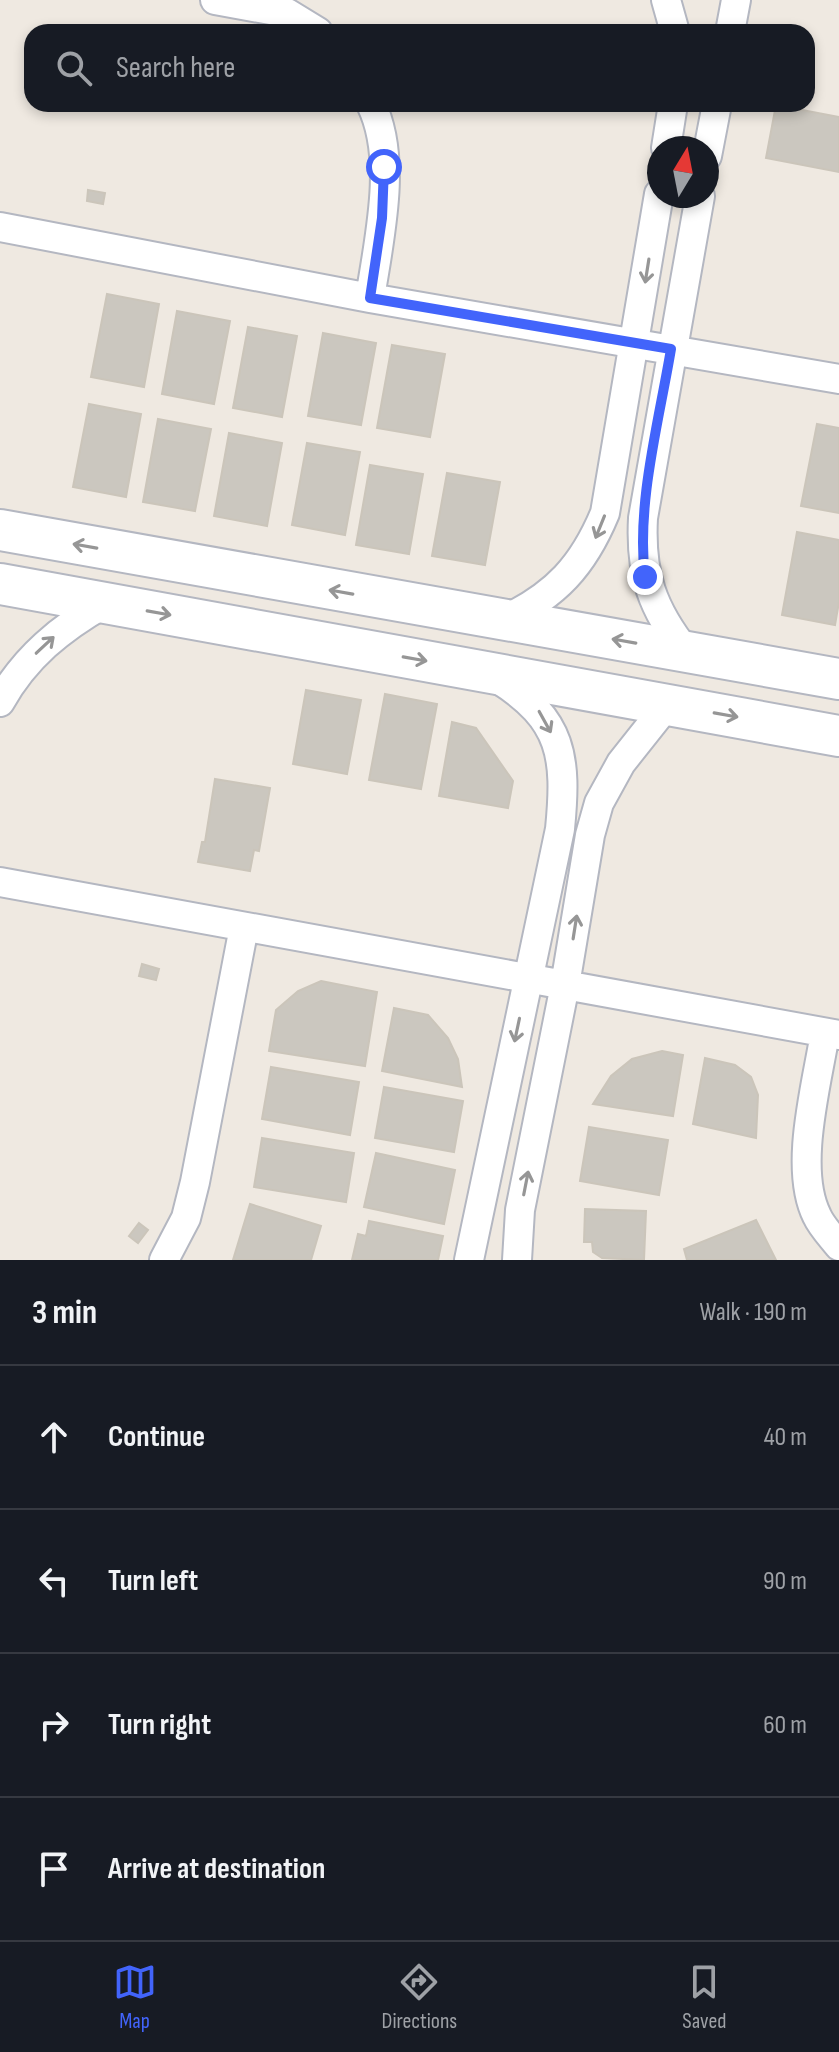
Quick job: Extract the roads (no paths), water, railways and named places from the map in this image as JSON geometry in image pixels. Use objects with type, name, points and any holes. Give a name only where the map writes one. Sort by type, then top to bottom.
[{"type":"street","points":[[215,0],[287,13],[305,24]]},
{"type":"street","points":[[666,0],[673,24]]},
{"type":"street","points":[[732,24],[736,0]]},
{"type":"street","points":[[370,298],[382,218],[384,167],[381,134],[374,112]]},
{"type":"street","points":[[668,136],[672,112]]},
{"type":"street","points":[[711,136],[715,112]]},
{"type":"street","points":[[504,620],[532,607],[577,566],[594,541],[605,513],[657,208]]},
{"type":"street","points":[[687,653],[669,630],[655,604],[645,577],[641,547],[671,349],[698,208]]},
{"type":"street","points":[[0,227],[370,298],[839,379]]},
{"type":"street","points":[[0,530],[839,679]]},
{"type":"street","points":[[278,634],[287,583]]},
{"type":"street","points":[[0,584],[839,736]]},
{"type":"street","points":[[0,702],[34,655],[67,625],[105,603]]},
{"type":"street","points":[[469,1260],[560,829],[563,771],[559,749],[540,712],[488,672]]},
{"type":"street","points":[[517,1260],[520,1210],[565,985],[590,835],[599,803],[621,763],[667,705]]},
{"type":"street","points":[[0,882],[832,1034],[807,1147],[806,1182],[817,1216],[839,1246]]},
{"type":"street","points":[[164,1260],[186,1218],[192,1194],[244,927]]}]
